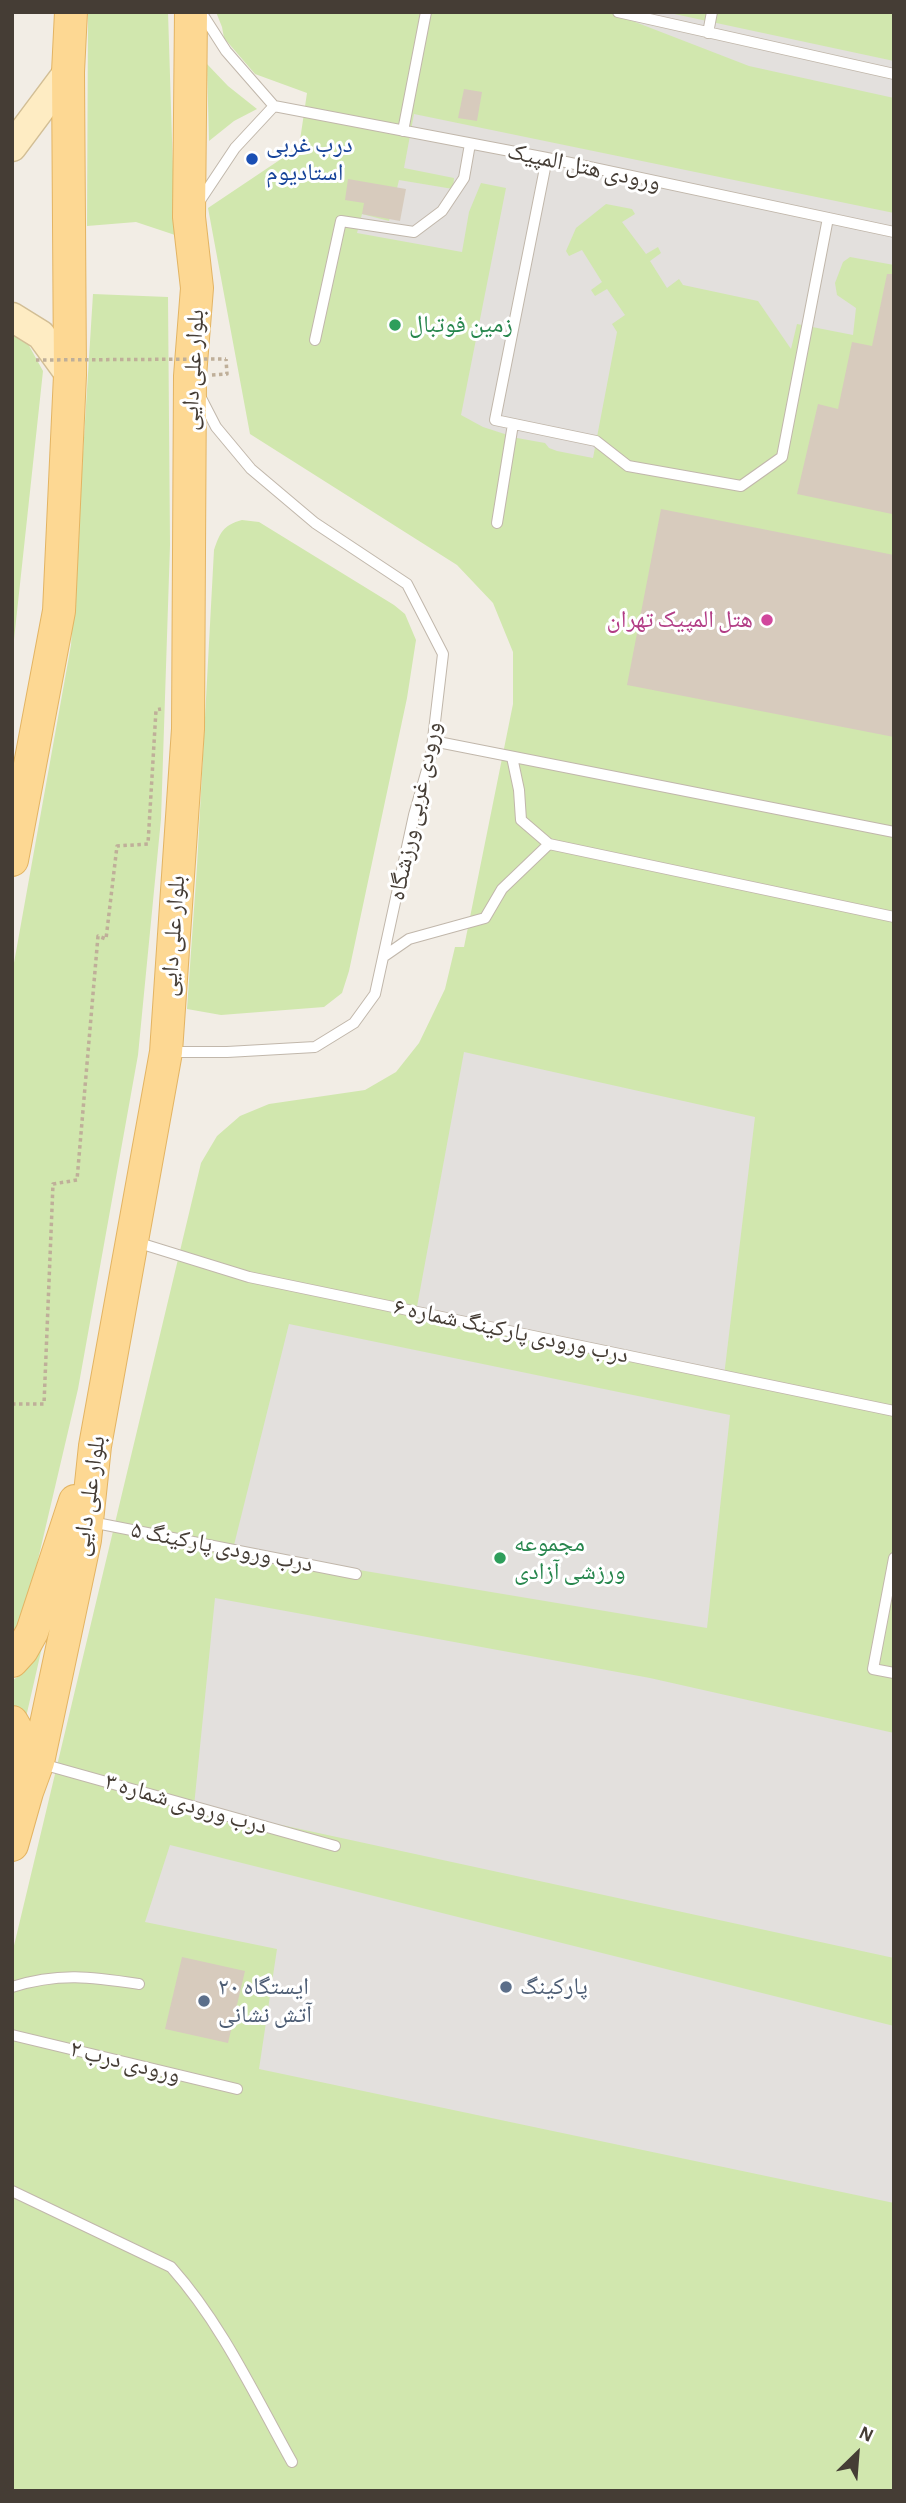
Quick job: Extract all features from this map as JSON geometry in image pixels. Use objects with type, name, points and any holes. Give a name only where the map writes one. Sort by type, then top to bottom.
[{"type":"main road","points":[[12,860],[59,611],[70,375],[68,72],[71,12]]},
{"type":"main road","name":"بلوار علی دایی","points":[[12,1845],[38,1762],[85,1540],[95,1447],[166,1052],[188,729],[190,376],[197,288],[188,217],[191,12]]},
{"type":"main road","points":[[12,1661],[32,1632],[95,1447]]},
{"type":"main road","points":[[12,1722],[20,1736],[27,1792]]},
{"type":"street","points":[[12,147],[68,72]]},
{"type":"street","points":[[12,317],[41,335],[70,375]]},
{"type":"lane","points":[[188,217],[235,148],[274,106],[226,51],[201,12]]},
{"type":"lane","points":[[403,131],[426,12]]},
{"type":"lane","points":[[618,12],[894,74]]},
{"type":"lane","points":[[708,33],[712,12]]},
{"type":"lane","name":"ورودی هتل المپیک","points":[[274,106],[547,159],[894,232]]},
{"type":"lane","points":[[315,340],[341,221],[414,232],[442,211],[464,178],[470,144]]},
{"type":"lane","points":[[547,159],[495,420],[596,441],[628,466],[741,486],[782,457],[828,218]]},
{"type":"lane","name":"ورودی غربی ورزشگاه","points":[[166,1052],[227,1052],[315,1046],[354,1023],[375,994],[433,741],[443,654],[407,584],[315,523],[251,469],[216,427],[190,376]]},
{"type":"lane","points":[[497,523],[513,424]]},
{"type":"lane","points":[[433,741],[894,832]]},
{"type":"lane","points":[[512,757],[519,790],[521,820],[549,844],[894,917]]},
{"type":"lane","points":[[383,957],[409,939],[485,918],[502,889],[549,844]]},
{"type":"lane","name":"درب ورودی پارکینگ شماره ۶","points":[[131,1241],[249,1277],[894,1411]]},
{"type":"lane","name":"درب ورودی پارکینگ ۵","points":[[87,1521],[356,1574]]},
{"type":"lane","points":[[894,1558],[873,1669],[894,1673]]},
{"type":"lane","name":"درب ورودی شماره ۳","points":[[38,1762],[335,1846]]},
{"type":"lane","points":[[12,1987],[39,1978],[90,1976],[139,1984]]},
{"type":"lane","name":"ورودی درب ۲","points":[[12,2035],[237,2089]]},
{"type":"lane","points":[[12,2191],[171,2267],[191,2289],[223,2339],[292,2462]]},
{"type":"path","points":[[36,360],[226,359],[227,374]]},
{"type":"path","points":[[12,1404],[44,1404],[53,1184],[77,1180],[98,936],[106,939],[117,846],[148,844],[156,710],[161,710],[162,697]]},
{"type":"green space","points":[[88,12],[168,12],[175,235],[136,222],[87,226]]},
{"type":"green space","name":"مجموعه ورزشی آزادی","points":[[216,12],[894,12],[894,2491],[12,2491],[12,1954],[201,1163],[217,1136],[240,1116],[269,1104],[365,1090],[396,1072],[419,1043],[445,989],[455,947],[464,947],[513,704],[513,652],[493,603],[457,565],[250,434],[208,208],[299,147],[307,93],[255,74],[224,38]]},
{"type":"green space","points":[[207,64],[228,86],[257,109],[234,121],[209,141]]},
{"type":"green space","points":[[93,294],[168,297],[170,545],[161,819],[138,1055],[78,1389],[25,1615],[12,1634],[12,974],[71,645]]},
{"type":"green space","points":[[12,334],[27,342],[43,371],[12,658]]},
{"type":"green space","points":[[242,520],[259,522],[394,605],[405,614],[416,640],[407,698],[349,971],[342,993],[324,1007],[221,1015],[187,1009],[214,550],[223,530]]},
{"type":"green space","points":[[45,1634],[24,1726],[12,1713],[12,1681],[25,1671]]},
{"type":"shaded area","points":[[632,12],[665,12],[894,61],[894,98],[749,66],[630,20]]},
{"type":"shaded area","points":[[414,114],[894,213],[894,265],[850,257],[843,262],[835,283],[837,295],[856,308],[853,335],[797,324],[791,349],[758,301],[683,285],[679,279],[667,288],[650,261],[661,253],[658,247],[646,254],[622,222],[635,214],[632,209],[606,204],[576,228],[566,251],[569,256],[582,250],[602,282],[591,290],[595,296],[607,289],[625,315],[612,324],[617,332],[593,458],[557,451],[545,443],[517,438],[483,427],[461,415],[506,188],[481,183],[469,212],[462,252],[357,233],[362,214],[389,221],[399,180],[453,189],[454,178],[404,168]]},
{"type":"shaded area","points":[[464,1052],[755,1117],[724,1376],[416,1312]]},
{"type":"shaded area","points":[[289,1324],[730,1415],[707,1628],[233,1549]]},
{"type":"shaded area","points":[[215,1598],[650,1678],[894,1733],[894,1958],[194,1806]]},
{"type":"shaded area","name":"پارکینگ","points":[[170,1845],[894,2026],[894,2203],[259,2069],[277,1949],[145,1922]]},
{"type":"building","points":[[464,89],[482,92],[477,121],[458,118]]},
{"type":"building","points":[[348,179],[406,189],[400,221],[362,214],[364,203],[345,200]]},
{"type":"building","points":[[887,274],[894,274],[892,514],[797,494],[818,404],[838,409],[852,342],[872,346]]},
{"type":"building","name":"هتل المپیک تهران","points":[[661,509],[894,555],[894,737],[627,685]]},
{"type":"building","points":[[182,1957],[245,1971],[228,2043],[165,2029]]},
{"type":"place","name":"درب غربی استادیوم","points":[[252,159]]},
{"type":"place","name":"زمین فوتبال","points":[[395,325]]},
{"type":"place","name":"هتل المپیک تهران","points":[[767,620]]},
{"type":"place","name":"مجموعه ورزشی آزادی","points":[[500,1558]]},
{"type":"place","name":"پارکینگ","points":[[506,1987]]},
{"type":"place","name":"ایستگاه ۲۰ آتش نشانی","points":[[204,2001]]}]
